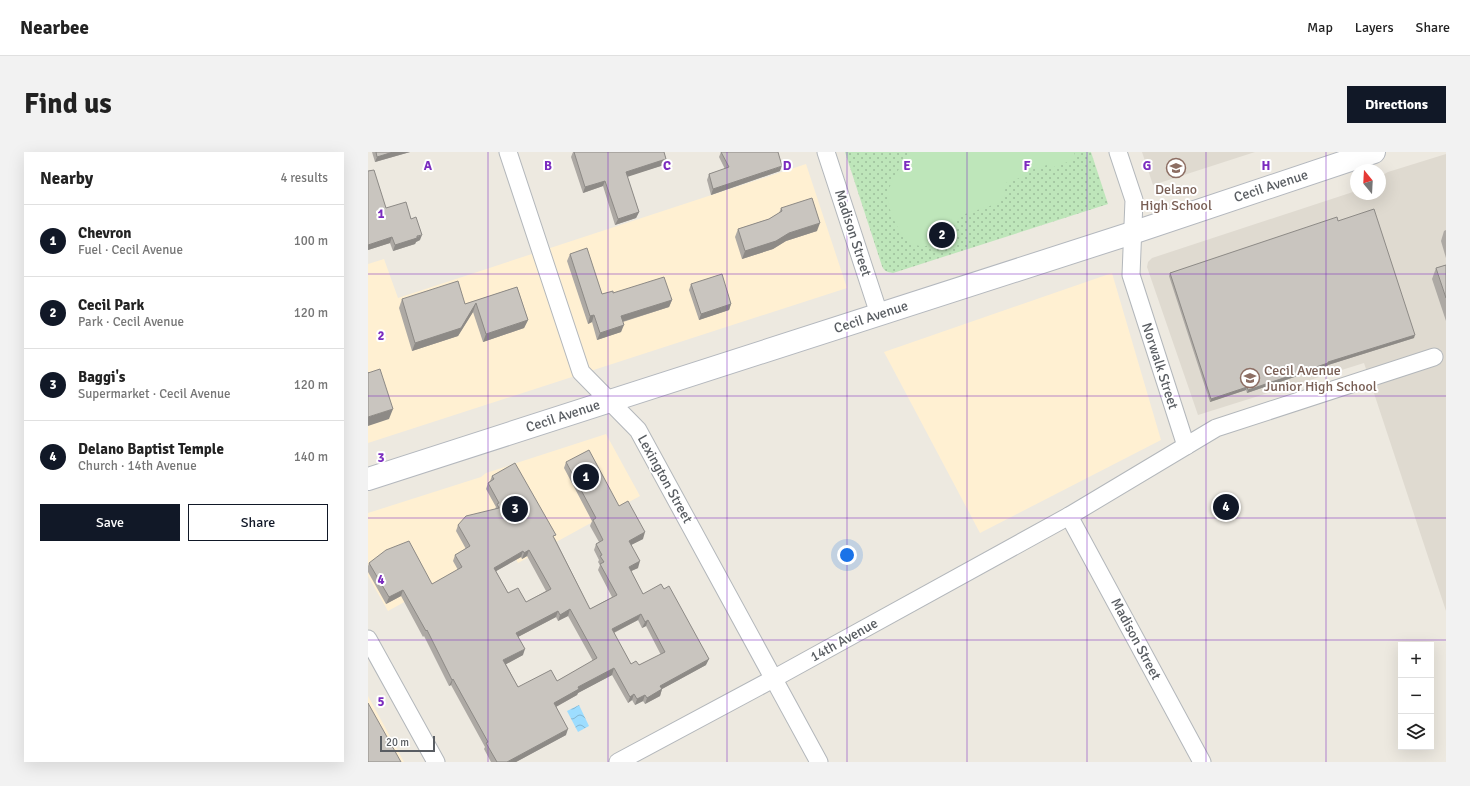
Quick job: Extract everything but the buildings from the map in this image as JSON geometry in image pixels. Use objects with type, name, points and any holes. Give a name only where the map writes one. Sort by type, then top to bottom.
[{"type":"main road","name":"Cecil Avenue","points":[[368,479],[1132,233],[1374,152]]},
{"type":"street","name":"Lexington Street","points":[[508,152],[581,372],[638,430],[819,762]]},
{"type":"street","name":"Madison Street","points":[[826,152],[879,314]]},
{"type":"street","name":"Norwalk Street","points":[[1118,152],[1134,200],[1131,275],[1186,446]]},
{"type":"street","points":[[1069,516],[1216,428],[1434,357]]},
{"type":"street","name":"Madison Street","points":[[1069,516],[1202,762]]},
{"type":"street","name":"14th Avenue","points":[[618,762],[773,679],[1069,516]]},
{"type":"street","points":[[368,639],[436,762]]},
{"type":"shaded area","name":"Delano High School","points":[[1142,152],[1255,152],[1153,185]]},
{"type":"shaded area","name":"Cecil Avenue Junior High School","points":[[1446,154],[1446,611],[1364,363],[1198,415],[1147,267],[1148,262],[1152,258],[1350,193],[1350,200],[1386,200],[1386,173]]},
{"type":"shaded area","points":[[806,164],[847,288],[368,443],[368,264],[384,259],[398,298]]},
{"type":"shaded area","points":[[1112,273],[1161,440],[980,533],[884,352]]},
{"type":"shaded area","points":[[606,434],[640,496],[518,563],[508,545],[388,611],[368,576],[368,513],[481,477],[486,473]]},
{"type":"shaded area","points":[[368,696],[404,762],[368,762]]},
{"type":"green space","points":[[845,152],[1091,152],[1108,204],[891,273],[887,272],[882,266]]},
{"type":"green space","points":[[909,152],[1074,152],[1076,159],[1051,168],[1047,165],[1024,172],[1022,177],[1006,183],[1004,198],[999,203],[962,215],[957,220],[950,232],[944,237],[926,246],[922,246],[909,242],[901,233],[891,212],[888,198],[891,183]]},
{"type":"water","points":[[579,705],[589,726],[578,732],[567,711]]},
{"type":"place","name":"Delano High School","points":[[1176,168]]},
{"type":"place","name":"Cecil Park","points":[[942,235]]},
{"type":"place","name":"Cecil Avenue Junior High School","points":[[1250,378]]},
{"type":"place","name":"Chevron","points":[[586,477]]},
{"type":"place","name":"Delano Baptist Temple","points":[[1226,507]]},
{"type":"place","name":"Baggi's","points":[[515,509]]}]
